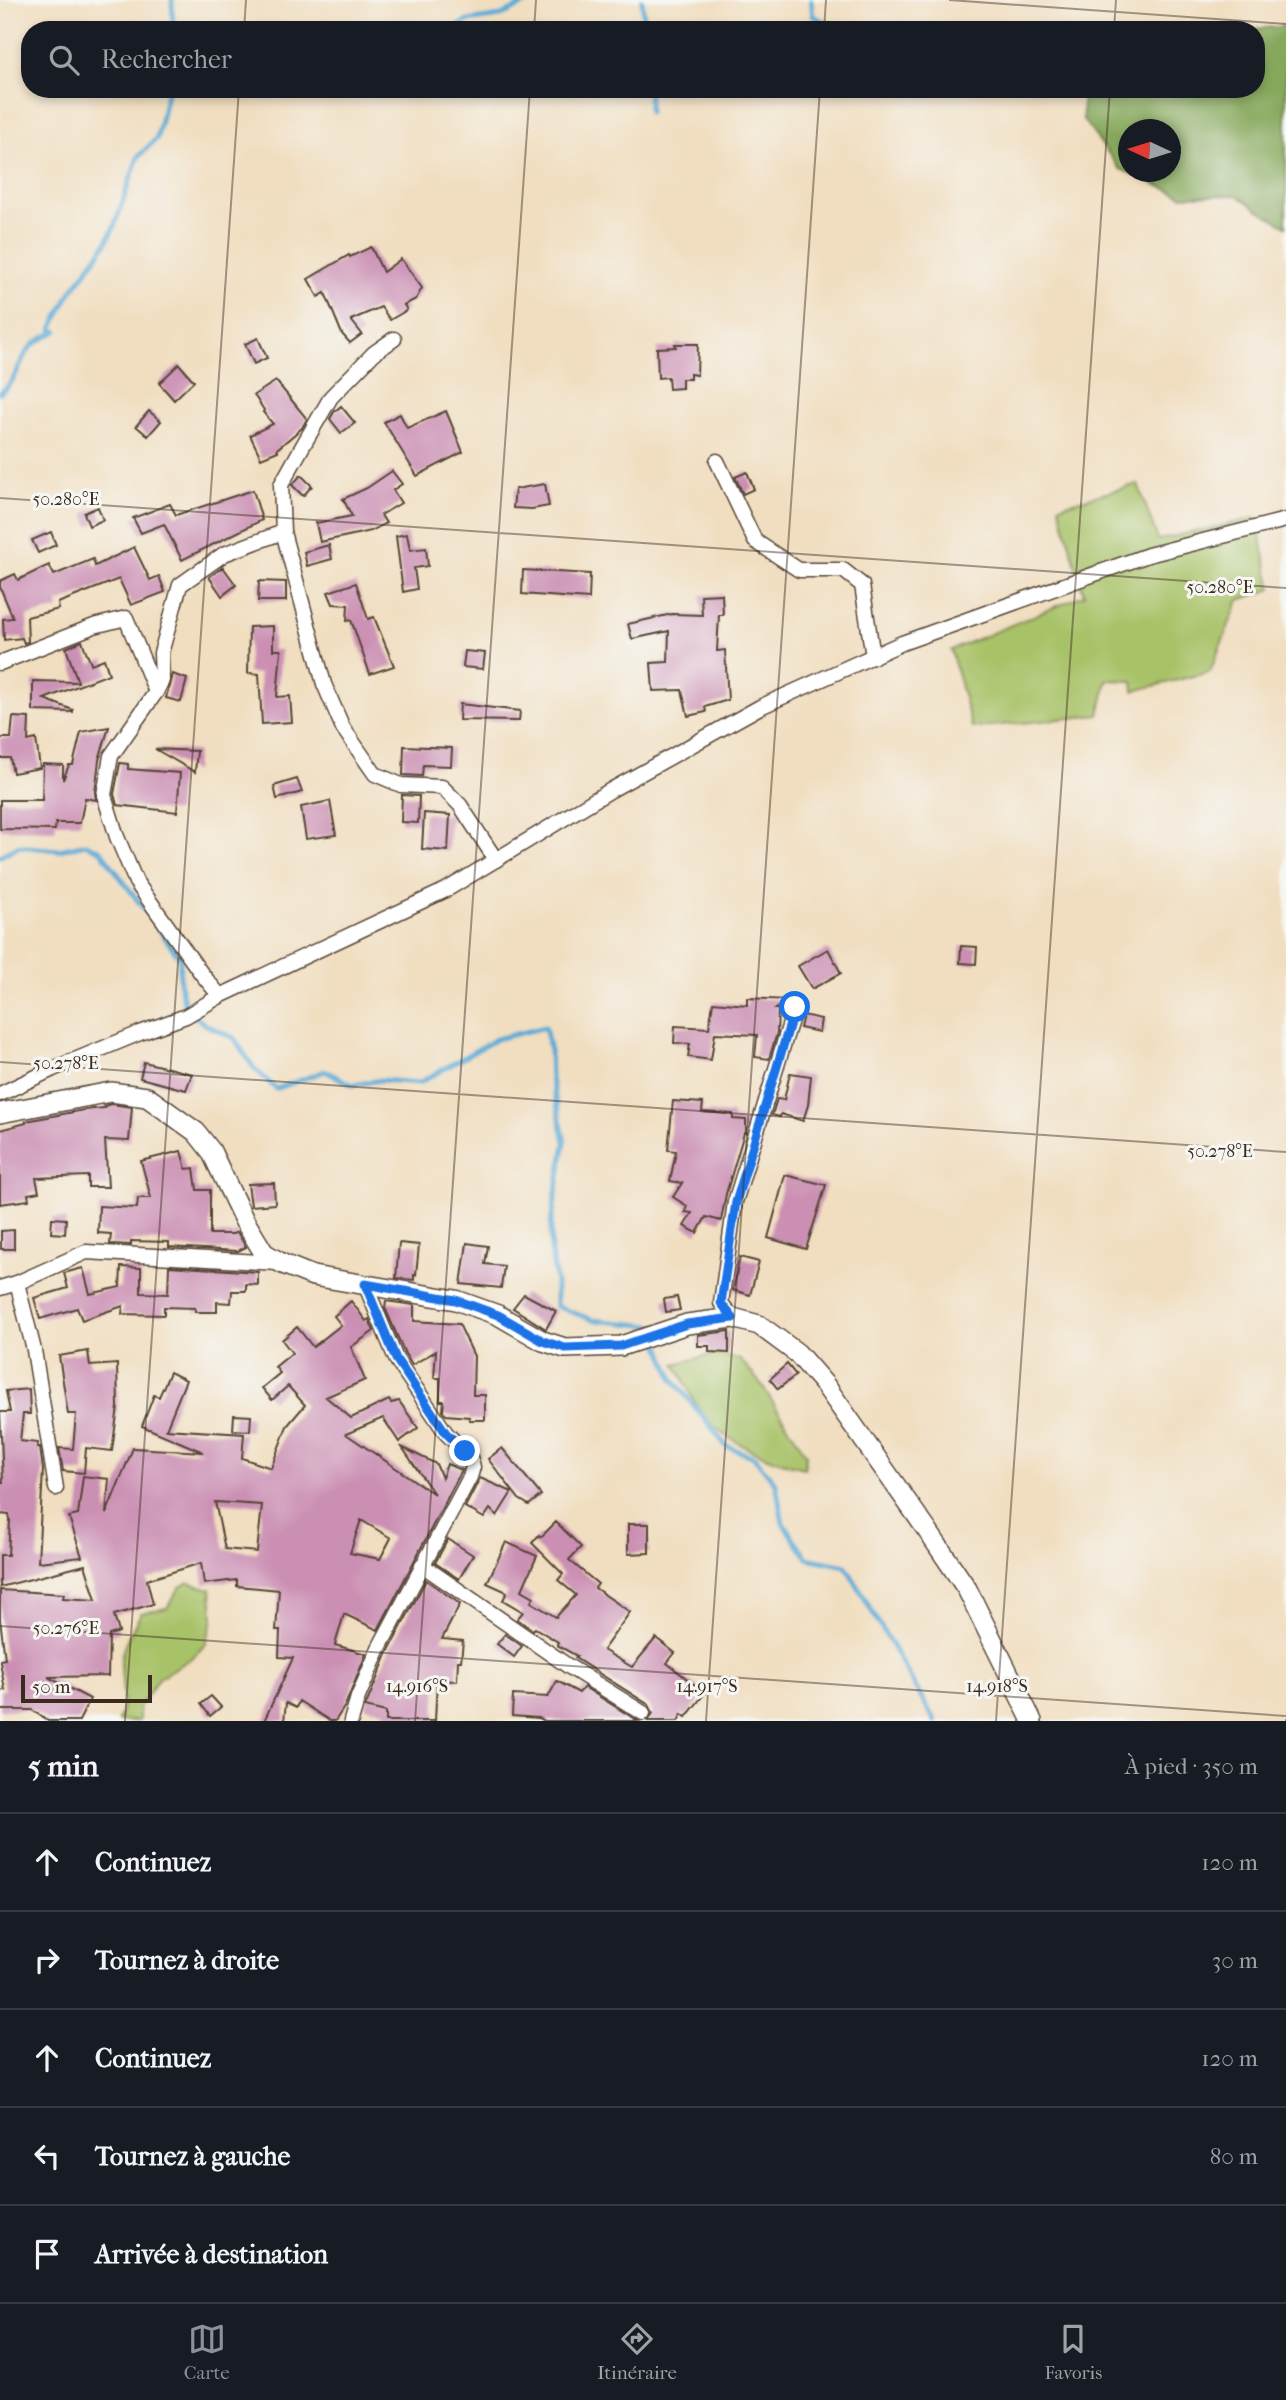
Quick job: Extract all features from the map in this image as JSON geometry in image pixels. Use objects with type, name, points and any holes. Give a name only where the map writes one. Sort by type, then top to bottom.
[{"type":"street","points":[[394,339],[374,353],[331,397],[318,419],[281,485],[283,532],[324,684],[343,727],[375,774],[401,785],[442,787],[460,804],[496,860]]},
{"type":"street","points":[[717,461],[755,541],[799,570],[843,570],[862,586],[873,657]]},
{"type":"street","points":[[0,1094],[65,1064],[193,1013],[220,996],[446,890],[611,790],[760,707],[902,643],[1148,555],[1286,520]]},
{"type":"street","points":[[220,996],[201,974],[136,882],[117,837],[104,795],[111,756],[162,680],[161,653],[180,585],[224,554],[283,532]]},
{"type":"street","points":[[0,663],[94,626],[125,618],[156,692]]},
{"type":"street","points":[[733,1318],[721,1303],[736,1202],[795,1007]]},
{"type":"street","points":[[0,1113],[111,1092],[147,1097],[196,1132],[211,1151],[244,1220],[264,1253],[313,1276],[456,1300],[498,1315],[543,1341],[565,1348],[621,1346],[687,1324],[733,1318],[759,1325],[797,1353],[825,1385],[967,1589],[1032,1721]]},
{"type":"street","points":[[0,1288],[86,1252],[283,1264]]},
{"type":"street","points":[[17,1283],[34,1350],[56,1488]]},
{"type":"street","points":[[351,1721],[379,1648],[473,1467],[470,1457],[446,1433],[396,1359],[365,1284]]},
{"type":"street","points":[[422,1565],[568,1666],[643,1713]]},
{"type":"green space","points":[[1286,26],[1286,226],[1237,195],[1183,196],[1150,182],[1181,182],[1181,119],[1118,119],[1118,166],[1083,120],[1082,98],[1265,98],[1265,28]]},
{"type":"green space","points":[[1138,484],[1158,540],[1256,518],[1272,589],[1239,600],[1210,672],[1134,691],[1133,681],[1107,680],[1099,715],[972,728],[951,650],[1084,595],[1059,506]]},
{"type":"green space","points":[[714,1354],[740,1359],[761,1384],[806,1454],[805,1468],[778,1461],[748,1448],[721,1432],[701,1412],[675,1364]]},
{"type":"green space","points":[[188,1583],[211,1589],[213,1619],[206,1644],[192,1658],[160,1677],[139,1707],[139,1721],[118,1721],[123,1707],[121,1659],[129,1636],[141,1613],[167,1608],[180,1587]]},
{"type":"building","points":[[371,247],[383,272],[401,259],[422,288],[416,299],[404,305],[407,310],[390,320],[381,307],[351,320],[362,334],[350,343],[342,334],[325,293],[318,297],[308,279],[349,255],[350,257]]},
{"type":"building","points":[[258,338],[267,358],[254,364],[245,344]]},
{"type":"building","points":[[675,344],[698,344],[697,375],[690,374],[690,379],[682,379],[682,388],[669,389],[668,377],[658,378],[657,348],[676,347]]},
{"type":"building","points":[[179,364],[194,381],[174,400],[159,383]]},
{"type":"building","points":[[276,381],[307,419],[302,428],[277,449],[278,451],[261,458],[250,435],[273,424],[254,395]]},
{"type":"building","points":[[341,406],[355,423],[341,433],[330,419]]},
{"type":"building","points":[[149,411],[161,421],[148,436],[136,426]]},
{"type":"building","points":[[446,411],[463,452],[417,476],[384,422],[400,414],[407,428]]},
{"type":"building","points":[[392,471],[402,484],[393,490],[401,503],[381,515],[386,523],[371,531],[320,542],[316,523],[352,516],[343,499],[367,488]]},
{"type":"building","points":[[747,472],[754,489],[743,494],[735,477]]},
{"type":"building","points":[[301,475],[312,486],[303,496],[292,485]]},
{"type":"building","points":[[545,484],[549,506],[513,508],[515,489]]},
{"type":"building","points":[[253,490],[262,520],[182,560],[164,524],[141,533],[133,518],[170,504],[176,515]]},
{"type":"building","points":[[98,507],[103,520],[89,526],[84,513]]},
{"type":"building","points":[[51,532],[56,545],[38,553],[32,540]]},
{"type":"building","points":[[407,534],[410,550],[426,548],[428,566],[414,568],[417,589],[403,592],[396,536]]},
{"type":"building","points":[[329,545],[332,559],[307,566],[304,552]]},
{"type":"building","points":[[134,547],[150,580],[159,576],[165,592],[131,605],[119,579],[58,603],[59,609],[27,617],[28,642],[24,643],[22,638],[4,640],[3,619],[13,618],[0,581],[15,574],[18,580],[49,565],[54,575],[93,559],[95,566]]},
{"type":"building","points":[[223,567],[236,585],[222,596],[209,577]]},
{"type":"building","points":[[523,570],[590,574],[589,599],[522,594]]},
{"type":"building","points":[[259,581],[286,582],[286,601],[258,601]]},
{"type":"building","points":[[356,583],[368,619],[374,617],[394,666],[370,674],[351,620],[347,621],[348,605],[333,604],[328,592]]},
{"type":"building","points":[[722,594],[723,615],[719,615],[717,651],[725,650],[728,700],[705,707],[706,712],[688,716],[682,690],[653,691],[651,663],[668,662],[669,631],[632,639],[628,624],[672,614],[702,615],[701,595]]},
{"type":"building","points":[[273,626],[273,650],[281,650],[277,697],[290,696],[292,722],[262,724],[259,674],[248,673],[249,627]]},
{"type":"building","points":[[82,641],[91,664],[104,659],[109,674],[44,699],[73,712],[33,711],[33,681],[78,682],[66,648]]},
{"type":"building","points":[[465,651],[485,653],[483,669],[463,667]]},
{"type":"building","points":[[172,674],[187,679],[181,702],[166,698]]},
{"type":"building","points":[[460,704],[520,711],[519,721],[459,720]]},
{"type":"building","points":[[13,717],[29,718],[28,741],[36,739],[40,768],[13,773],[10,758],[0,758],[0,738],[11,738]]},
{"type":"building","points":[[109,727],[99,760],[96,800],[85,798],[80,823],[56,823],[55,830],[0,829],[0,800],[42,800],[43,764],[63,765],[63,780],[69,765],[73,765],[81,732]]},
{"type":"building","points":[[404,746],[452,748],[451,766],[423,765],[422,776],[403,775]]},
{"type":"building","points":[[155,749],[197,751],[195,772]]},
{"type":"building","points":[[120,763],[128,764],[128,769],[180,773],[177,812],[117,805],[114,794]]},
{"type":"building","points":[[297,779],[302,792],[277,799],[274,786]]},
{"type":"building","points":[[402,795],[419,796],[418,823],[401,822]]},
{"type":"building","points":[[330,801],[336,835],[306,839],[301,807]]},
{"type":"building","points":[[424,813],[450,815],[448,851],[422,849]]},
{"type":"building","points":[[961,946],[977,947],[976,964],[960,963]]},
{"type":"building","points":[[828,949],[841,973],[812,989],[798,966]]},
{"type":"building","points":[[747,998],[788,1000],[776,1009],[777,1033],[769,1059],[755,1057],[757,1035],[715,1033],[711,1060],[688,1057],[690,1044],[674,1043],[675,1026],[709,1028],[713,1002],[747,1005]]},
{"type":"building","points":[[803,1015],[821,1019],[819,1032],[800,1028]]},
{"type":"building","points":[[144,1062],[192,1074],[186,1090],[140,1078]]},
{"type":"building","points":[[790,1073],[811,1076],[808,1105],[803,1121],[781,1114],[780,1117],[772,1115],[777,1099],[784,1100]]},
{"type":"building","points":[[673,1101],[703,1103],[702,1112],[733,1114],[733,1119],[746,1120],[746,1133],[726,1194],[721,1221],[706,1217],[697,1233],[684,1226],[692,1213],[685,1212],[687,1206],[673,1197],[682,1183],[670,1181],[676,1151],[668,1150]]},
{"type":"building","points":[[111,1104],[132,1107],[129,1141],[105,1140],[108,1187],[88,1187],[88,1176],[36,1178],[39,1192],[28,1194],[29,1200],[0,1204],[0,1130],[26,1121],[105,1108],[104,1106]]},
{"type":"building","points":[[181,1151],[186,1169],[194,1168],[197,1190],[210,1190],[210,1234],[237,1232],[246,1247],[238,1251],[169,1247],[169,1242],[131,1241],[131,1245],[110,1244],[111,1234],[98,1233],[99,1206],[137,1208],[138,1198],[151,1198],[141,1161]]},
{"type":"building","points":[[785,1175],[826,1185],[806,1249],[768,1238]]},
{"type":"building","points":[[274,1183],[275,1204],[251,1206],[248,1184]]},
{"type":"building","points":[[52,1218],[66,1219],[65,1234],[51,1233]]},
{"type":"building","points":[[14,1230],[14,1249],[1,1249],[1,1231]]},
{"type":"building","points":[[399,1243],[419,1245],[414,1280],[396,1278]]},
{"type":"building","points":[[467,1243],[488,1246],[485,1264],[504,1266],[501,1288],[461,1284]]},
{"type":"building","points":[[740,1257],[759,1262],[750,1295],[733,1290]]},
{"type":"building","points":[[169,1266],[258,1272],[258,1285],[246,1284],[246,1291],[232,1291],[231,1303],[217,1302],[217,1312],[164,1307],[164,1315],[122,1314],[123,1306],[82,1320],[77,1308],[40,1319],[34,1298],[68,1288],[64,1273],[83,1268],[90,1294],[120,1287],[121,1267],[141,1268],[141,1293],[168,1294]]},
{"type":"building","points":[[524,1294],[556,1311],[546,1329],[513,1308]]},
{"type":"building","points":[[677,1297],[680,1310],[666,1312],[664,1299]]},
{"type":"building","points":[[351,1301],[366,1321],[369,1319],[374,1331],[351,1347],[365,1380],[326,1397],[351,1418],[389,1400],[391,1403],[399,1401],[418,1428],[399,1442],[383,1418],[346,1434],[434,1494],[402,1447],[436,1464],[442,1478],[447,1464],[462,1470],[378,1630],[344,1614],[335,1645],[366,1654],[345,1706],[335,1721],[330,1721],[299,1701],[296,1708],[286,1703],[284,1721],[264,1721],[293,1658],[279,1657],[280,1630],[276,1630],[279,1590],[237,1586],[237,1580],[204,1584],[201,1563],[147,1580],[153,1604],[114,1615],[119,1632],[109,1635],[108,1676],[48,1677],[90,1699],[79,1721],[48,1721],[32,1710],[0,1710],[0,1691],[5,1690],[0,1660],[5,1659],[0,1590],[64,1594],[63,1598],[96,1600],[85,1565],[0,1587],[0,1555],[8,1555],[10,1520],[9,1515],[0,1514],[0,1482],[3,1482],[0,1412],[10,1412],[6,1391],[29,1389],[30,1414],[23,1414],[20,1441],[38,1443],[37,1447],[40,1447],[43,1470],[38,1562],[82,1557],[69,1517],[78,1515],[83,1476],[109,1479],[106,1514],[133,1448],[203,1452],[142,1426],[154,1395],[159,1397],[170,1372],[186,1380],[166,1429],[244,1434],[242,1458],[271,1468],[287,1426],[305,1405],[288,1386],[272,1400],[262,1388],[280,1373],[275,1367],[292,1353],[282,1340],[297,1327],[313,1347],[341,1325],[334,1316]],"holes":[[[215,1502],[262,1505],[257,1552],[225,1549]],[[361,1520],[391,1538],[380,1559],[350,1553]]]},
{"type":"building","points":[[386,1301],[414,1305],[414,1321],[459,1324],[474,1356],[473,1395],[485,1395],[485,1420],[446,1415],[443,1411],[444,1401],[440,1401],[440,1378],[434,1378],[436,1351],[412,1365],[385,1308]]},
{"type":"building","points":[[729,1331],[729,1353],[709,1352],[709,1346],[698,1346],[698,1335]]},
{"type":"building","points":[[88,1351],[90,1366],[117,1364],[118,1407],[112,1451],[86,1448],[84,1473],[63,1471],[59,1448],[73,1449],[76,1414],[68,1414],[59,1356]]},
{"type":"building","points":[[787,1364],[796,1375],[778,1389],[770,1379]]},
{"type":"building","points":[[234,1415],[251,1416],[250,1431],[233,1430]]},
{"type":"building","points":[[502,1448],[541,1495],[529,1505],[519,1499],[488,1459]]},
{"type":"building","points":[[480,1478],[512,1492],[497,1516],[490,1509],[484,1518],[465,1507]]},
{"type":"building","points":[[556,1522],[581,1547],[569,1560],[598,1584],[595,1588],[630,1612],[603,1650],[632,1667],[656,1638],[675,1653],[667,1663],[705,1693],[686,1717],[682,1714],[678,1721],[648,1721],[653,1713],[649,1705],[575,1658],[577,1656],[557,1645],[558,1642],[517,1619],[523,1612],[503,1600],[507,1592],[487,1583],[506,1542],[537,1556],[522,1590],[534,1597],[531,1602],[556,1617],[576,1595],[558,1580],[563,1574],[532,1543]]},
{"type":"building","points":[[628,1524],[649,1524],[649,1553],[628,1554]]},
{"type":"building","points":[[448,1539],[473,1555],[459,1579],[435,1563]]},
{"type":"building","points":[[426,1580],[460,1604],[442,1639],[463,1641],[457,1681],[437,1680],[435,1721],[386,1721],[386,1712],[365,1707],[388,1652]]},
{"type":"building","points":[[505,1634],[522,1646],[514,1657],[497,1644]]},
{"type":"building","points":[[557,1681],[579,1693],[584,1687],[638,1721],[545,1721],[512,1716],[513,1695],[548,1697]]},
{"type":"building","points":[[211,1696],[221,1707],[210,1716],[201,1704]]},
{"type":"waterway","points":[[172,0],[173,21]]},
{"type":"waterway","points":[[467,21],[501,16],[532,0]]},
{"type":"waterway","points":[[642,0],[644,21]]},
{"type":"waterway","points":[[811,0],[813,16],[823,21]]},
{"type":"waterway","points":[[0,393],[11,382],[32,346],[57,331],[52,329],[69,295],[105,245],[114,227],[138,157],[157,138],[166,98]]},
{"type":"waterway","points":[[649,98],[649,112]]},
{"type":"waterway","points":[[0,856],[18,846],[59,850],[86,844],[101,851],[180,958],[180,984],[185,1007],[204,1024],[234,1038],[253,1067],[276,1089],[325,1071],[353,1085],[381,1080],[419,1083],[496,1039],[545,1027],[550,1051],[551,1079],[565,1142],[551,1223],[556,1306],[593,1320],[653,1326],[654,1329]]},
{"type":"waterway","points":[[657,1338],[673,1379],[726,1446],[754,1457],[776,1484],[783,1523],[807,1558],[846,1566],[935,1721]]},
{"type":"route","points":[[465,1451],[446,1433],[396,1359],[365,1284],[456,1300],[498,1315],[543,1341],[565,1348],[621,1346],[687,1324],[733,1318],[721,1303],[736,1202],[795,1007]]}]
